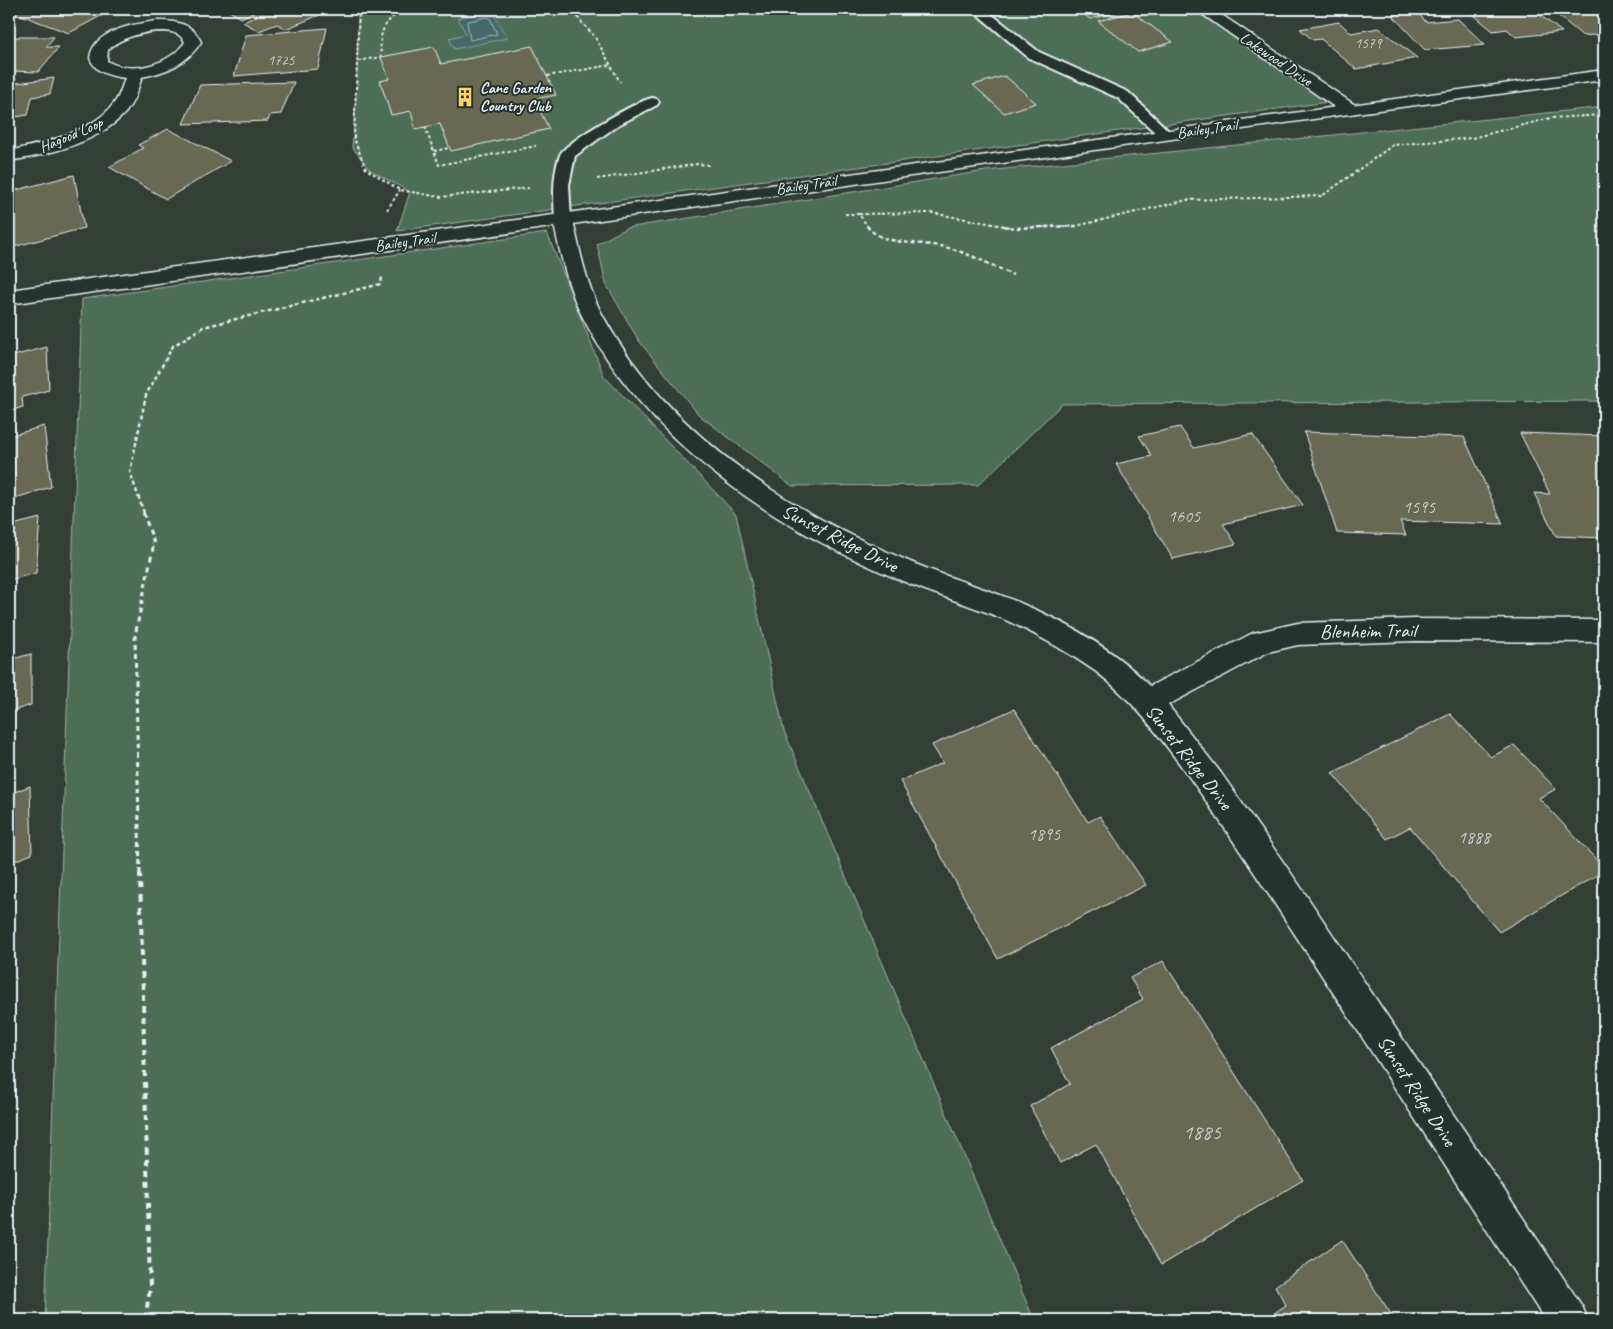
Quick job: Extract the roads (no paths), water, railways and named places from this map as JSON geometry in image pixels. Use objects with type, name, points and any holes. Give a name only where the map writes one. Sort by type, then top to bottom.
[{"type":"street","name":"Lakewood Drive","points":[[1211,10],[1349,109]]},
{"type":"street","points":[[172,26],[184,30],[191,35],[193,42],[190,50],[181,58],[152,70],[135,72],[109,69],[101,65],[98,58],[99,51],[115,37],[142,28],[172,26]]},
{"type":"street","name":"Hagood Loop","points":[[9,156],[59,143],[109,119],[126,99],[135,72]]},
{"type":"street","name":"Bailey Trail","points":[[9,297],[1604,75]]},
{"type":"street","name":"Sunset Ridge Drive","points":[[563,220],[577,275],[592,315],[615,353],[649,398],[696,445],[752,490],[817,529],[906,572],[1012,611],[1067,640],[1111,668],[1166,722],[1229,808],[1568,1320]]},
{"type":"street","name":"Blenheim Trail","points":[[1147,702],[1263,641],[1298,634],[1415,630],[1604,632]]},
{"type":"lane","points":[[977,9],[1034,55],[1123,95],[1166,135]]},
{"type":"lane","points":[[563,220],[561,185],[568,154],[613,122],[652,102]]},
{"type":"water","points":[[492,11],[507,38],[454,49],[449,38],[466,34],[458,18]]},
{"type":"place","name":"Cane Garden Country Club","points":[[465,97]]}]
